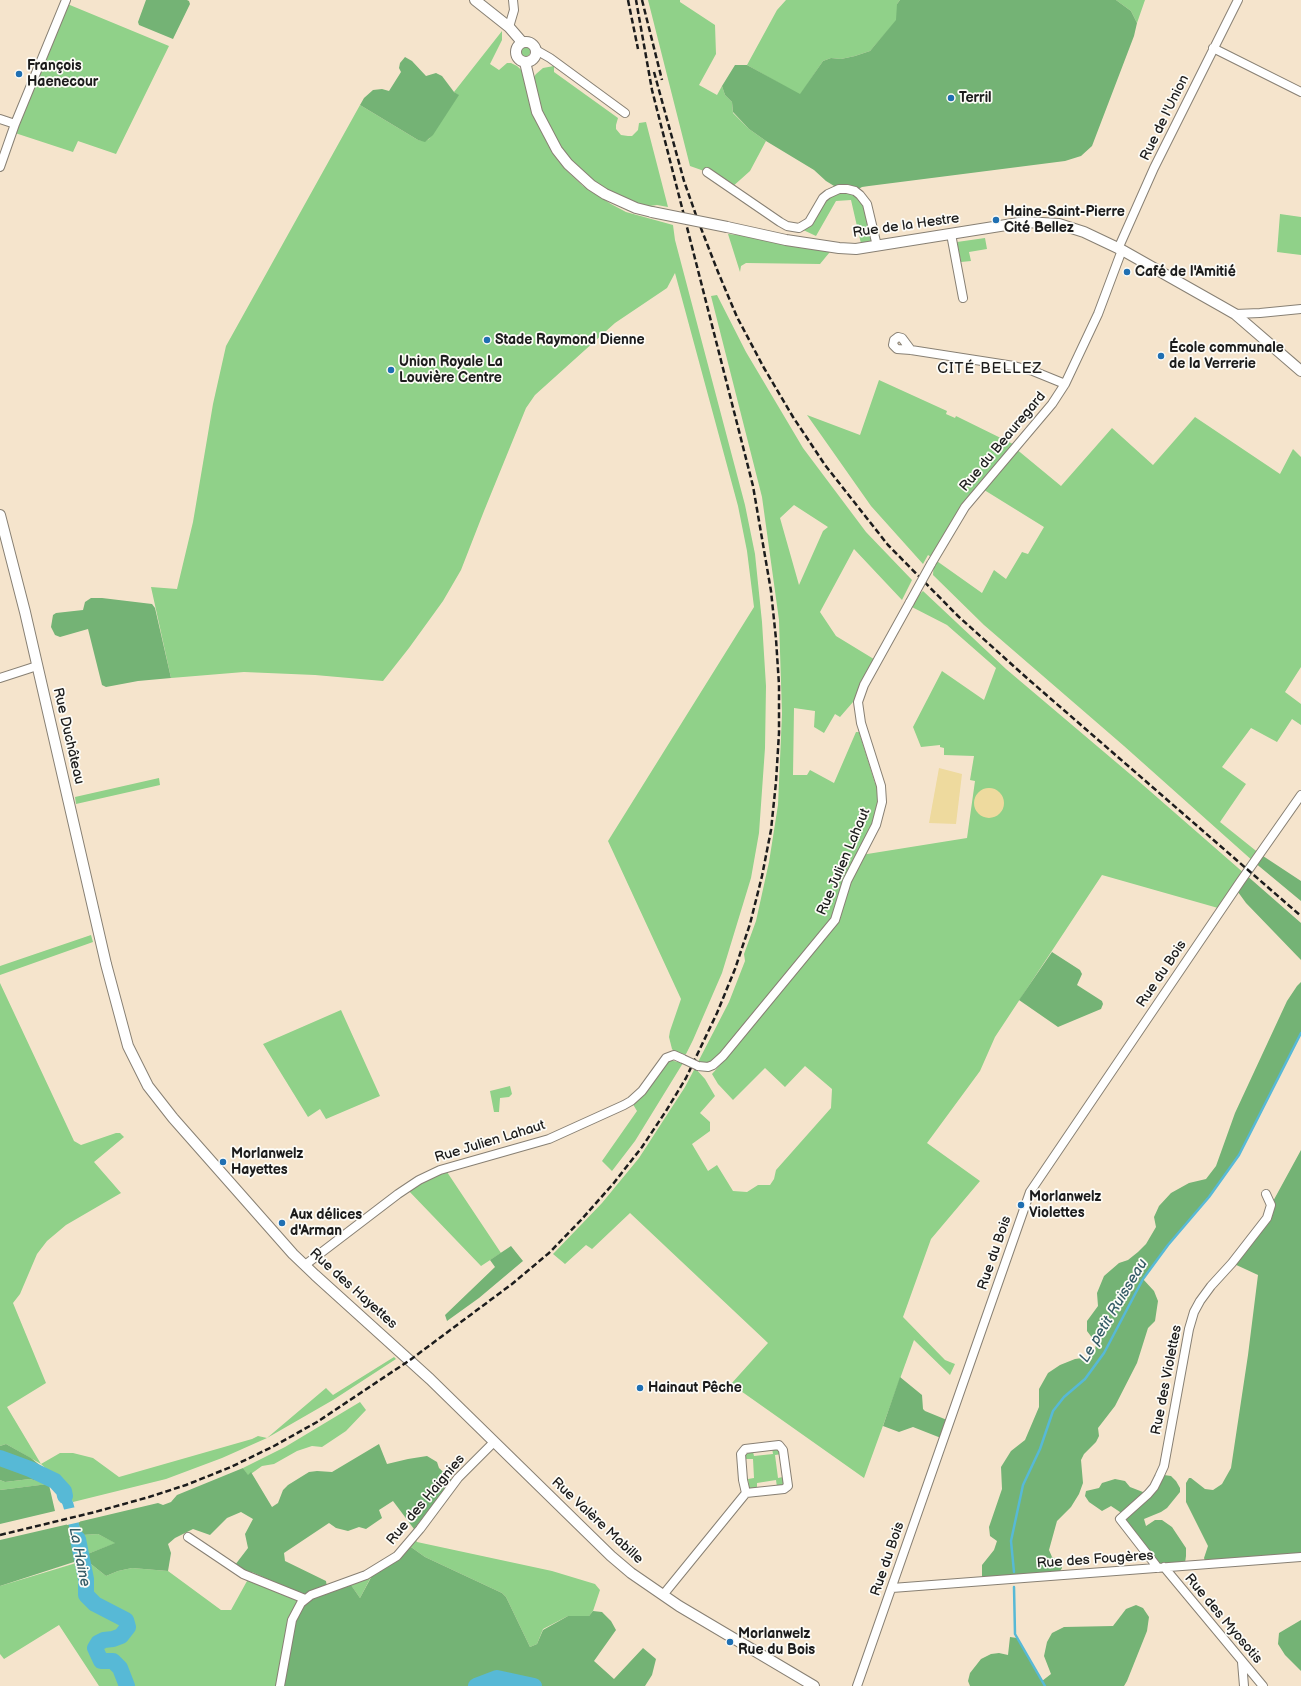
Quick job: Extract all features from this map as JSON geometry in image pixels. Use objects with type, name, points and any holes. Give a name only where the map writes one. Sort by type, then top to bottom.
[{"type":"street","points":[[0,167],[15,124],[66,0]]},
{"type":"street","points":[[476,0],[509,27],[522,42],[531,43],[536,50],[550,58],[625,113]]},
{"type":"street","points":[[509,27],[514,10],[513,0]]},
{"type":"street","name":"Rue de l'Union","points":[[1120,250],[1154,168],[1238,0]]},
{"type":"street","name":"Rue de la Hestre","points":[[522,42],[518,45],[515,52],[517,58],[525,62],[537,112],[557,150],[568,164],[591,185],[605,194],[636,208],[786,240],[838,248],[862,248],[877,246],[1026,222],[1051,222],[1078,230],[1120,250],[1173,278],[1235,314],[1301,371]]},
{"type":"street","points":[[1213,48],[1301,92]]},
{"type":"street","points":[[525,62],[532,60],[536,50]]},
{"type":"street","points":[[0,119],[15,124]]},
{"type":"street","points":[[707,172],[780,222],[799,228],[809,222],[823,198],[828,194],[839,189],[855,191],[867,204],[877,246]]},
{"type":"street","points":[[951,234],[963,298]]},
{"type":"street","name":"Rue du Beauregard","points":[[930,564],[959,516],[1052,404],[1065,384],[1098,314],[1120,250]]},
{"type":"street","points":[[1235,314],[1301,309]]},
{"type":"street","points":[[911,350],[1014,366],[1033,371],[1065,384]]},
{"type":"street","name":"Rue Duchâteau","points":[[0,515],[25,612],[106,964]]},
{"type":"street","name":"Rue Julien Lahaut","points":[[305,1265],[398,1194],[419,1180],[440,1170],[549,1139],[617,1108],[631,1101],[638,1095],[666,1058],[674,1056],[698,1066],[708,1068],[723,1056],[835,920],[847,881],[876,825],[882,802],[881,786],[861,723],[858,702],[864,685],[930,564]]},
{"type":"street","points":[[0,678],[37,666]]},
{"type":"street","name":"Rue du Bois","points":[[857,1686],[1030,1192],[1240,882],[1301,795]]},
{"type":"street","name":"Rue des Hayettes","points":[[106,964],[128,1046],[148,1086],[173,1118],[280,1239],[305,1265],[406,1356]]},
{"type":"street","name":"Rue des Violettes","points":[[1161,1568],[1120,1519],[1154,1487],[1164,1466],[1189,1329],[1194,1312],[1200,1301],[1259,1230],[1271,1205],[1266,1194]]},
{"type":"street","name":"Rue Valère Mabille","points":[[406,1356],[611,1556],[631,1573],[663,1595],[814,1686]]},
{"type":"street","name":"Rue des Haignies","points":[[305,1599],[311,1595],[366,1575],[397,1556],[420,1529],[458,1478],[494,1442]]},
{"type":"street","points":[[663,1595],[746,1494],[784,1489],[788,1486],[783,1450],[779,1445],[745,1449],[741,1454],[743,1480],[746,1494]]},
{"type":"street","points":[[188,1537],[243,1574],[305,1599],[296,1611],[292,1620],[280,1686]]},
{"type":"street","name":"Rue des Fougères","points":[[892,1588],[1301,1557]]},
{"type":"street","name":"Rue des Myosotis","points":[[1161,1568],[1263,1686]]},
{"type":"street","points":[[1242,1662],[1244,1686]]},
{"type":"green space","points":[[146,0],[189,1],[190,4],[173,39],[139,25],[138,22]]},
{"type":"green space","points":[[648,0],[680,0],[680,2],[715,25],[716,54],[699,85],[717,95],[722,86],[725,95],[732,102],[733,113],[749,129],[766,141],[750,171],[731,188],[707,172],[690,166]]},
{"type":"green space","points":[[786,0],[900,0],[897,4],[897,20],[870,51],[841,59],[831,58],[823,61],[800,95],[747,65],[777,10]]},
{"type":"green space","points":[[900,0],[1116,0],[1131,11],[1137,23],[1134,36],[1092,146],[1081,156],[1065,161],[862,187],[855,191],[839,189],[826,181],[814,170],[749,129],[733,112],[732,102],[725,95],[722,86],[735,65],[747,65],[800,94],[823,61],[831,58],[841,59],[870,51],[896,20],[897,4]]},
{"type":"green space","points":[[1116,0],[1145,0],[1137,23],[1131,11]]},
{"type":"green space","points":[[65,3],[169,46],[116,154],[78,141],[73,152],[12,132]]},
{"type":"green space","name":"Union Royale La Louvière Centre","points":[[502,31],[502,40],[490,64],[499,70],[507,63],[511,63],[517,66],[532,80],[543,68],[554,66],[554,72],[618,118],[616,129],[621,135],[632,136],[638,130],[639,123],[646,122],[668,207],[657,205],[636,208],[605,194],[557,150],[553,154],[564,168],[583,186],[611,204],[626,212],[673,225],[675,240],[745,505],[755,554],[762,622],[766,686],[765,748],[759,833],[751,878],[722,973],[686,1054],[679,1057],[672,1049],[669,1037],[681,999],[608,841],[754,607],[747,551],[738,506],[675,273],[667,288],[615,323],[535,395],[526,408],[461,570],[443,601],[383,681],[315,675],[244,672],[171,678],[151,587],[177,589],[193,522],[213,404],[226,346],[360,105],[418,140],[425,141],[429,139],[458,95],[454,92]]},
{"type":"green space","points":[[525,45],[529,47],[531,51],[529,55],[525,57],[521,55],[519,51],[521,47]]},
{"type":"green space","points":[[405,57],[412,61],[426,76],[436,73],[442,76],[454,92],[459,95],[433,135],[425,142],[418,140],[360,105],[364,98],[373,90],[382,89],[389,91],[401,72],[399,68],[400,63]]},
{"type":"green space","points":[[833,191],[860,195],[877,246],[862,248],[851,200],[836,201],[816,236],[799,228]]},
{"type":"green space","points":[[1280,214],[1301,217],[1301,255],[1277,252]]},
{"type":"green space","points":[[728,234],[834,247],[820,264],[746,263],[741,266],[740,272]]},
{"type":"green space","points":[[985,238],[987,249],[969,252],[971,261],[961,262],[957,242]]},
{"type":"green space","points":[[717,295],[746,352],[803,448],[866,532],[912,580],[902,600],[854,549],[820,612],[836,636],[877,661],[858,702],[853,702],[840,717],[835,714],[824,733],[814,727],[815,711],[794,708],[793,775],[807,775],[810,770],[834,783],[856,732],[859,732],[875,783],[881,786],[882,802],[861,855],[967,838],[975,781],[970,780],[974,756],[944,755],[944,748],[940,747],[940,745],[921,747],[913,727],[942,671],[984,700],[996,668],[947,625],[908,605],[923,591],[1006,669],[1245,874],[1218,908],[1102,875],[995,1037],[980,1071],[927,1143],[980,1181],[931,1239],[903,1317],[945,1360],[955,1364],[950,1375],[914,1340],[864,1478],[731,1384],[768,1343],[630,1213],[592,1249],[586,1245],[565,1264],[553,1254],[602,1203],[639,1158],[685,1087],[695,1068],[705,1079],[715,1096],[700,1113],[710,1122],[710,1131],[692,1144],[708,1171],[717,1165],[733,1191],[747,1192],[758,1185],[770,1185],[774,1179],[776,1170],[831,1108],[832,1089],[805,1066],[785,1087],[765,1068],[733,1100],[718,1084],[712,1074],[720,1065],[722,1057],[710,1064],[698,1062],[729,1002],[745,961],[744,954],[756,921],[769,862],[778,805],[782,714],[779,620],[762,497],[711,296]],"holes":[[[794,505],[828,527],[823,531],[799,585],[780,518]]]},
{"type":"green space","points":[[879,380],[947,411],[946,414],[955,418],[956,416],[1017,446],[1015,448],[1061,486],[1112,428],[1153,465],[1195,417],[1280,474],[1293,449],[1301,457],[1301,667],[1285,692],[1301,704],[1301,725],[1292,719],[1277,742],[1251,728],[1222,767],[1246,784],[1220,822],[1260,854],[1254,862],[1124,746],[984,625],[933,575],[934,559],[928,555],[923,564],[871,506],[807,415],[860,435]],"holes":[[[981,488],[1044,527],[1028,554],[1022,552],[1006,579],[994,570],[982,593],[934,559]]]},
{"type":"green space","points":[[91,598],[152,604],[155,608],[171,678],[138,681],[106,687],[102,685],[88,629],[60,637],[55,635],[51,627],[53,615],[56,613],[83,610],[85,602]]},
{"type":"green space","points":[[159,778],[160,785],[76,804],[75,797]]},
{"type":"green space","points":[[1260,854],[1301,881],[1301,901],[1254,862]]},
{"type":"green space","points":[[1245,874],[1301,923],[1301,960],[1246,903],[1238,892]]},
{"type":"green space","points":[[91,935],[93,942],[0,975],[0,966]]},
{"type":"green space","points":[[1052,952],[1080,970],[1082,974],[1077,985],[1102,1001],[1103,1004],[1101,1009],[1058,1027],[1019,1000]]},
{"type":"green space","points":[[1301,982],[1301,1033],[1239,1155],[1209,1197],[1168,1245],[1143,1279],[1154,1291],[1158,1301],[1155,1321],[1148,1328],[1137,1363],[1115,1406],[1098,1428],[1099,1436],[1096,1442],[1084,1454],[1081,1460],[1083,1483],[1079,1494],[1071,1507],[1057,1521],[1049,1550],[1052,1557],[1062,1564],[1062,1568],[1059,1573],[984,1581],[982,1576],[982,1565],[994,1550],[997,1541],[990,1536],[989,1527],[1002,1489],[1001,1467],[1011,1451],[1025,1440],[1039,1407],[1039,1389],[1048,1373],[1060,1365],[1075,1359],[1089,1357],[1095,1350],[1096,1343],[1087,1331],[1087,1321],[1098,1306],[1097,1293],[1104,1276],[1119,1263],[1128,1260],[1146,1244],[1156,1227],[1154,1217],[1159,1206],[1171,1193],[1189,1183],[1206,1179],[1216,1166],[1235,1113],[1287,1001]]},
{"type":"green space","points":[[0,983],[74,1141],[81,1145],[116,1133],[120,1133],[124,1137],[94,1162],[121,1193],[66,1225],[47,1241],[37,1254],[20,1294],[13,1303],[46,1383],[7,1407],[41,1464],[6,1444],[0,1446]]},
{"type":"green space","points":[[341,1010],[380,1096],[326,1119],[320,1109],[308,1117],[263,1044]]},
{"type":"green space","points":[[669,1060],[683,1063],[635,1141],[612,1171],[602,1161],[637,1111],[631,1101]]},
{"type":"green space","points":[[510,1086],[512,1094],[509,1097],[500,1098],[499,1112],[494,1112],[490,1091]]},
{"type":"green space","points":[[1301,1150],[1301,1557],[1205,1561],[1204,1558],[1208,1546],[1186,1502],[1186,1483],[1189,1478],[1191,1478],[1205,1489],[1213,1490],[1222,1484],[1231,1468],[1258,1275],[1232,1263],[1271,1205]]},
{"type":"green space","points":[[445,1169],[501,1253],[481,1266],[406,1188]]},
{"type":"green space","points":[[511,1246],[523,1261],[479,1298],[447,1321],[445,1315],[495,1267],[490,1260]]},
{"type":"green space","points":[[394,1357],[396,1359],[333,1400],[267,1438],[326,1388],[333,1395]]},
{"type":"green space","points":[[900,1377],[922,1395],[923,1409],[925,1411],[947,1420],[941,1438],[913,1427],[899,1432],[883,1426]]},
{"type":"green space","points":[[360,1402],[366,1410],[346,1431],[322,1447],[312,1446],[297,1451],[274,1464],[262,1466],[248,1476],[243,1468],[285,1447]]},
{"type":"green space","points":[[258,1436],[267,1438],[222,1458],[166,1479],[73,1502],[63,1484],[41,1464],[60,1453],[73,1453],[93,1458],[119,1477]]},
{"type":"green space","points":[[6,1444],[31,1458],[54,1477],[49,1485],[55,1511],[0,1524],[0,1490],[48,1484],[30,1479],[5,1482],[0,1480],[0,1446]]},
{"type":"green space","points":[[379,1444],[387,1464],[427,1456],[437,1462],[439,1468],[452,1480],[414,1529],[393,1501],[379,1510],[382,1518],[366,1529],[359,1527],[348,1531],[336,1528],[329,1523],[284,1553],[285,1561],[326,1581],[327,1587],[305,1596],[252,1572],[245,1572],[235,1565],[248,1548],[245,1534],[253,1519],[241,1512],[227,1518],[210,1535],[193,1529],[175,1538],[168,1544],[171,1553],[168,1571],[132,1568],[118,1571],[106,1576],[86,1560],[85,1555],[115,1543],[98,1534],[82,1535],[78,1522],[158,1503],[163,1505],[171,1502],[177,1495],[243,1468],[248,1475],[251,1472],[272,1507],[278,1503],[283,1490],[288,1485],[309,1472],[332,1472]]},
{"type":"green space","points":[[778,1447],[782,1454],[775,1455],[778,1478],[783,1477],[783,1486],[777,1487],[776,1480],[757,1483],[757,1488],[751,1489],[749,1487],[748,1479],[754,1478],[753,1459],[746,1459],[745,1454],[753,1452],[754,1456],[773,1454],[772,1448]]},
{"type":"green space","points":[[1164,1475],[1171,1476],[1176,1481],[1180,1488],[1180,1492],[1167,1508],[1144,1519],[1146,1526],[1155,1520],[1162,1520],[1172,1527],[1186,1548],[1186,1556],[1185,1563],[1158,1568],[1126,1527],[1127,1513],[1120,1512],[1111,1506],[1102,1511],[1089,1502],[1085,1496],[1086,1491],[1099,1488],[1102,1483],[1115,1479],[1125,1481],[1130,1487],[1148,1494],[1159,1477]]},
{"type":"green space","points":[[30,1479],[49,1484],[0,1490],[0,1480],[5,1482]]},
{"type":"green space","points":[[69,1524],[77,1561],[0,1586],[0,1540]]},
{"type":"green space","points":[[98,1534],[116,1543],[85,1555],[82,1535]]},
{"type":"green space","points":[[415,1539],[417,1542],[552,1571],[595,1584],[600,1590],[593,1611],[589,1616],[568,1616],[543,1629],[537,1644],[530,1647],[506,1597],[502,1593],[425,1557],[411,1547],[406,1549]]},
{"type":"green space","points":[[411,1547],[425,1557],[502,1593],[506,1597],[530,1647],[537,1644],[543,1630],[568,1616],[589,1616],[593,1611],[602,1612],[611,1621],[616,1630],[594,1661],[614,1679],[643,1648],[656,1659],[652,1675],[645,1686],[281,1686],[292,1620],[301,1603],[349,1582],[360,1598],[375,1570]]},
{"type":"green space","points":[[86,1560],[106,1576],[118,1571],[132,1568],[168,1571],[221,1610],[231,1610],[252,1572],[305,1596],[278,1686],[99,1686],[59,1625],[4,1659],[0,1654],[0,1586]]},
{"type":"green space","points":[[372,1575],[360,1598],[351,1585]]},
{"type":"green space","points":[[1136,1605],[1143,1608],[1149,1617],[1147,1631],[1124,1686],[970,1686],[968,1681],[970,1673],[981,1659],[991,1654],[999,1653],[1008,1655],[1010,1637],[1017,1638],[1042,1681],[1051,1674],[1044,1656],[1047,1642],[1052,1633],[1064,1627],[1113,1626],[1126,1609]]},
{"type":"green space","points":[[1301,1620],[1301,1671],[1285,1655],[1278,1644],[1279,1633]]},
{"type":"sand","points":[[939,768],[962,774],[956,824],[929,823]]},
{"type":"sand","points":[[989,788],[1000,792],[1004,803],[1000,814],[989,818],[978,814],[974,803],[978,792]]},
{"type":"water","points":[[54,1477],[63,1484],[73,1502],[82,1535],[86,1560],[77,1561],[73,1540],[58,1492],[49,1484]]},
{"type":"pier","points":[[76,1507],[80,1522],[67,1525],[62,1510]]},
{"type":"waterway","name":"Le petit Ruisseau","points":[[1014,1572],[1011,1541],[1023,1485],[1040,1449],[1053,1411],[1064,1397],[1085,1379],[1104,1353],[1143,1279],[1168,1245],[1209,1197],[1239,1155],[1301,1033]]},
{"type":"waterway","name":"La Haine","points":[[0,1458],[30,1469],[55,1481],[64,1491],[65,1496]]},
{"type":"waterway","name":"La Haine","points":[[78,1539],[86,1579],[86,1595],[95,1604],[126,1620],[128,1627],[121,1636],[104,1640],[98,1643],[95,1648],[101,1661],[113,1661],[120,1668],[127,1686]]},
{"type":"waterway","name":"Le petit Ruisseau","points":[[1014,1587],[1015,1634],[1045,1686]]},
{"type":"waterway","name":"La Haine","points":[[476,1686],[497,1678],[534,1686]]},
{"type":"railway","points":[[628,0],[638,49]]},
{"type":"railway","points":[[0,1535],[149,1497],[186,1485],[231,1467],[274,1446],[317,1422],[410,1360],[512,1284],[549,1253],[613,1184],[642,1147],[666,1111],[686,1078],[717,1013],[735,969],[750,924],[762,876],[771,830],[779,733],[779,685],[776,639],[771,591],[753,486],[652,90],[636,0]]},
{"type":"railway","points":[[642,0],[662,80]]},
{"type":"railway","points":[[654,72],[684,181],[718,272],[737,317],[764,368],[793,417],[825,465],[888,545],[958,616],[1028,679],[1301,916]]},
{"type":"place","name":"François Haenecour","points":[[19,74]]},
{"type":"place","name":"Terril","points":[[951,98]]},
{"type":"place","name":"Haine-Saint-Pierre Cité Bellez","points":[[996,220]]},
{"type":"place","name":"Café de l'Amitié","points":[[1127,272]]},
{"type":"place","name":"Stade Raymond Dienne","points":[[487,340]]},
{"type":"place","name":"École communale de la Verrerie","points":[[1161,356]]},
{"type":"place","name":"Union Royale La Louvière Centre","points":[[391,370]]},
{"type":"place","name":"Morlanwelz Hayettes","points":[[223,1162]]},
{"type":"place","name":"Morlanwelz Violettes","points":[[1021,1205]]},
{"type":"place","name":"Aux délices d'Arman","points":[[282,1223]]},
{"type":"place","name":"Hainaut Pêche","points":[[640,1388]]},
{"type":"place","name":"Morlanwelz Rue du Bois","points":[[730,1642]]},
{"type":"district","name":"CITÉ BELLEZ","points":[[990,369]]}]
